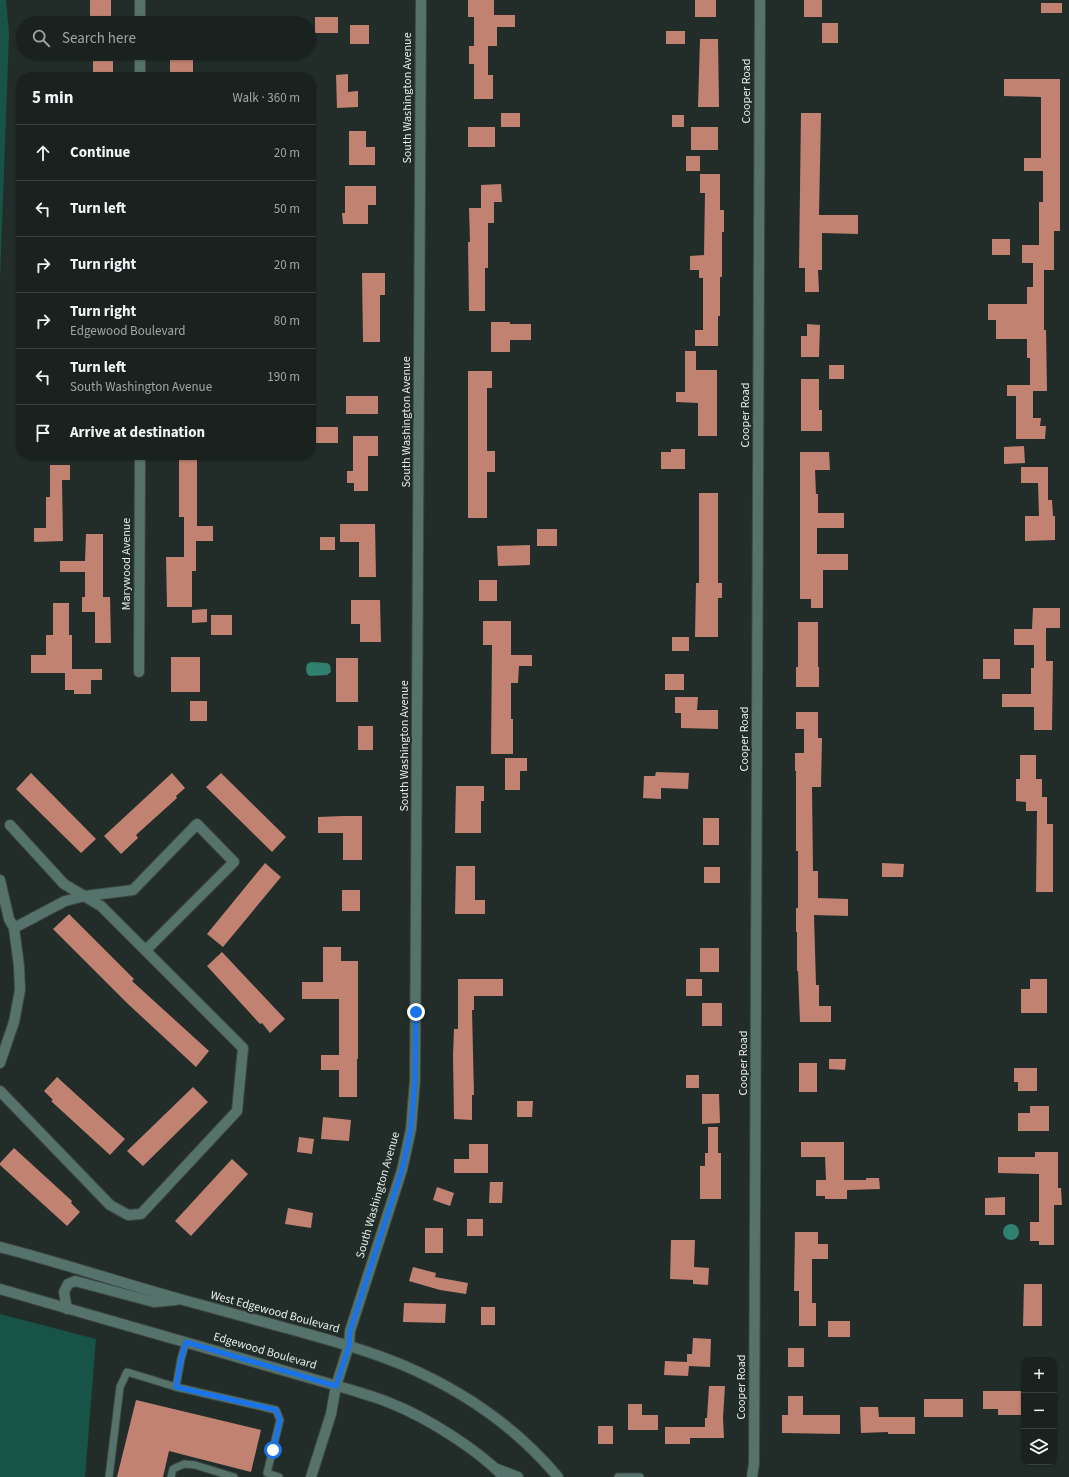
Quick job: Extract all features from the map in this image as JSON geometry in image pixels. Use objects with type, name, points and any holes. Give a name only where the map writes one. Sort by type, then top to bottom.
[{"type":"street","points":[[140,0],[140,16]]},
{"type":"street","name":"South Washington Avenue","points":[[311,1477],[331,1414],[336,1386],[349,1346],[350,1331],[402,1170],[411,1129],[415,1080],[421,0]]},
{"type":"street","name":"Cooper Road","points":[[752,1477],[754,1464],[760,0]]},
{"type":"street","points":[[140,60],[140,72]]},
{"type":"street","name":"Marywood Avenue","points":[[139,672],[140,460]]},
{"type":"street","points":[[8,923],[65,901],[84,896],[133,890],[197,824],[234,862],[146,950]]},
{"type":"street","points":[[0,1090],[110,1205],[128,1215],[141,1214],[237,1112],[243,1048],[101,906],[64,884],[10,825]]},
{"type":"street","points":[[0,880],[8,923],[19,966],[20,990],[14,1022],[0,1063]]},
{"type":"street","name":"West Edgewood Boulevard","points":[[0,1247],[182,1300],[349,1346],[405,1366],[455,1391],[491,1414],[527,1445],[558,1477]]},
{"type":"street","points":[[67,1309],[64,1292],[68,1284],[75,1281],[154,1302],[182,1300]]},
{"type":"street","name":"Edgewood Boulevard","points":[[0,1289],[391,1403],[427,1420],[468,1447],[504,1477]]},
{"type":"street","points":[[495,1468],[518,1477]]},
{"type":"lane","points":[[176,1387],[186,1342]]},
{"type":"lane","points":[[109,1477],[120,1387],[127,1372],[176,1387],[276,1410],[280,1420],[265,1475],[279,1477]]},
{"type":"lane","points":[[171,1477],[173,1469],[184,1464],[195,1465],[234,1477]]},
{"type":"lane","points":[[618,1477],[640,1477]]},
{"type":"shaded area","points":[[0,0],[6,0],[9,34],[0,280]]},
{"type":"shaded area","points":[[311,662],[327,663],[330,665],[331,672],[327,675],[310,676],[307,674],[306,670],[307,664]]},
{"type":"shaded area","points":[[1011,1224],[1018,1229],[1019,1232],[1014,1239],[1011,1240],[1004,1235],[1003,1232],[1008,1225]]},
{"type":"shaded area","points":[[0,1314],[96,1339],[85,1477],[0,1477]]},
{"type":"building","points":[[90,0],[111,0],[111,16],[90,16]]},
{"type":"building","points":[[468,0],[494,0],[494,15],[515,15],[515,27],[497,27],[497,46],[488,46],[488,75],[493,75],[493,99],[474,99],[474,64],[469,64],[469,46],[474,46],[474,17],[468,17]]},
{"type":"building","points":[[695,0],[716,0],[716,17],[695,17]]},
{"type":"building","points":[[804,0],[822,0],[822,17],[804,17]]},
{"type":"building","points":[[1041,3],[1062,3],[1062,13],[1041,13]]},
{"type":"building","points":[[316,17],[338,17],[338,33],[316,33]]},
{"type":"building","points":[[822,23],[838,23],[838,43],[822,43]]},
{"type":"building","points":[[350,25],[369,25],[369,44],[350,44]]},
{"type":"building","points":[[666,31],[685,31],[685,44],[666,44]]},
{"type":"building","points":[[700,39],[718,39],[719,107],[698,107]]},
{"type":"building","points":[[170,60],[193,60],[193,72],[170,72]]},
{"type":"building","points":[[93,61],[113,61],[113,72],[93,72]]},
{"type":"building","points":[[348,74],[348,92],[358,91],[358,107],[337,108],[336,75]]},
{"type":"building","points":[[1004,79],[1060,79],[1060,231],[1054,231],[1054,270],[1044,270],[1044,330],[1046,330],[1047,391],[1033,391],[1033,418],[1041,418],[1040,426],[1046,426],[1045,439],[1016,439],[1016,396],[1007,396],[1007,385],[1030,385],[1030,358],[1027,358],[1027,339],[996,339],[996,320],[988,320],[988,304],[1027,304],[1027,287],[1033,287],[1033,263],[1022,263],[1022,245],[1039,245],[1039,202],[1043,202],[1043,171],[1024,171],[1024,158],[1041,158],[1041,97],[1004,96]]},
{"type":"building","points":[[501,113],[520,113],[520,127],[501,127]]},
{"type":"building","points":[[801,113],[821,113],[819,215],[858,215],[858,234],[822,233],[822,270],[818,270],[819,292],[805,292],[805,268],[799,268]]},
{"type":"building","points":[[672,115],[684,115],[684,127],[672,127]]},
{"type":"building","points":[[468,127],[495,127],[495,147],[468,147]]},
{"type":"building","points":[[691,127],[718,127],[718,150],[691,150]]},
{"type":"building","points":[[349,131],[366,131],[366,147],[375,147],[375,165],[349,165]]},
{"type":"building","points":[[686,156],[700,156],[700,171],[686,171]]},
{"type":"building","points":[[700,174],[720,174],[720,210],[724,210],[724,232],[722,232],[722,277],[720,277],[720,316],[718,316],[718,346],[695,346],[695,330],[703,330],[703,278],[699,278],[699,270],[690,270],[690,256],[704,255],[705,193],[700,193]]},
{"type":"building","points":[[501,184],[502,202],[494,202],[494,223],[488,223],[488,268],[485,268],[485,311],[469,311],[469,208],[481,208],[481,185]]},
{"type":"building","points":[[345,186],[376,186],[376,205],[368,205],[368,224],[343,224],[342,213],[345,213]]},
{"type":"building","points":[[992,239],[1010,239],[1010,255],[992,255]]},
{"type":"building","points":[[362,273],[385,273],[385,295],[380,295],[380,342],[363,342]]},
{"type":"building","points":[[491,322],[531,324],[531,340],[510,340],[510,352],[491,352]]},
{"type":"building","points":[[807,324],[820,325],[819,357],[801,357],[801,336],[807,336]]},
{"type":"building","points":[[685,351],[696,351],[696,370],[717,370],[717,436],[698,436],[698,403],[676,402],[676,392],[685,392]]},
{"type":"building","points":[[829,365],[844,365],[844,379],[829,379]]},
{"type":"building","points":[[468,371],[492,371],[492,388],[487,388],[487,451],[495,451],[495,472],[487,472],[487,518],[468,518]]},
{"type":"building","points":[[801,379],[819,379],[819,410],[822,410],[822,431],[801,431]]},
{"type":"building","points":[[346,396],[378,396],[378,414],[346,414]]},
{"type":"building","points":[[316,427],[338,427],[338,443],[316,443]]},
{"type":"building","points":[[353,436],[378,436],[378,456],[368,456],[368,491],[354,491],[354,483],[347,483],[347,471],[353,471]]},
{"type":"building","points":[[1024,446],[1025,463],[1004,464],[1004,447]]},
{"type":"building","points":[[671,449],[685,449],[685,469],[661,469],[661,452],[671,452]]},
{"type":"building","points":[[800,452],[829,452],[830,470],[815,470],[816,494],[818,494],[818,513],[844,513],[844,528],[817,528],[817,554],[848,554],[848,570],[823,570],[823,608],[811,608],[811,599],[800,599]]},
{"type":"building","points":[[179,460],[197,460],[197,526],[213,526],[213,541],[196,541],[196,571],[192,571],[192,607],[167,607],[166,557],[184,557],[184,517],[179,517]]},
{"type":"building","points":[[50,465],[70,465],[70,480],[62,480],[63,541],[34,542],[34,528],[46,528],[46,497],[50,497]]},
{"type":"building","points":[[1021,467],[1048,467],[1048,500],[1052,500],[1053,516],[1055,516],[1055,540],[1025,541],[1025,516],[1039,516],[1038,483],[1021,483]]},
{"type":"building","points":[[699,493],[718,493],[718,583],[722,583],[722,598],[718,598],[718,637],[695,637],[696,583],[699,583]]},
{"type":"building","points":[[340,524],[375,524],[376,577],[359,577],[359,542],[340,542]]},
{"type":"building","points":[[537,529],[557,529],[557,546],[537,546]]},
{"type":"building","points":[[86,534],[103,534],[103,597],[110,597],[111,643],[95,643],[95,612],[82,612],[82,597],[85,597],[85,572],[60,572],[60,561],[85,561]]},
{"type":"building","points":[[320,537],[335,537],[335,550],[320,550]]},
{"type":"building","points":[[530,545],[530,565],[498,566],[497,546]]},
{"type":"building","points":[[479,580],[497,580],[497,601],[479,601]]},
{"type":"building","points":[[351,600],[380,600],[381,642],[360,642],[360,624],[351,624]]},
{"type":"building","points":[[53,603],[69,603],[69,635],[72,635],[72,669],[102,669],[102,680],[91,680],[91,694],[74,694],[74,690],[65,690],[65,673],[31,673],[31,655],[46,655],[46,635],[53,635]]},
{"type":"building","points":[[1033,608],[1060,608],[1060,628],[1046,628],[1046,661],[1053,661],[1052,730],[1034,730],[1034,707],[1002,707],[1002,694],[1031,694],[1031,668],[1034,668],[1034,645],[1014,645],[1014,629],[1032,629]]},
{"type":"building","points":[[207,609],[207,622],[192,623],[192,610]]},
{"type":"building","points":[[211,615],[232,615],[232,635],[211,635]]},
{"type":"building","points":[[483,621],[511,621],[511,655],[532,655],[532,666],[519,666],[518,683],[511,683],[513,754],[491,754],[492,645],[483,645]]},
{"type":"building","points":[[798,622],[818,622],[819,687],[796,687],[796,667],[798,667]]},
{"type":"building","points":[[672,637],[689,637],[689,651],[672,651]]},
{"type":"building","points":[[171,657],[200,657],[200,692],[171,692]]},
{"type":"building","points":[[336,658],[358,658],[358,702],[336,702]]},
{"type":"building","points":[[983,659],[1000,659],[1000,679],[983,679]]},
{"type":"building","points":[[665,674],[684,674],[684,690],[665,690]]},
{"type":"building","points":[[675,697],[698,697],[697,710],[718,710],[718,729],[681,728],[681,713],[675,713]]},
{"type":"building","points":[[190,701],[207,701],[207,721],[190,721]]},
{"type":"building","points":[[796,712],[818,712],[818,738],[822,738],[821,787],[812,787],[813,871],[818,871],[818,898],[848,899],[848,916],[814,915],[816,985],[819,985],[819,1006],[831,1006],[831,1022],[800,1022],[796,932],[796,908],[798,908],[798,851],[796,851],[795,753],[804,753],[804,729],[796,729]]},
{"type":"building","points":[[358,726],[373,726],[373,750],[358,750]]},
{"type":"building","points":[[1020,755],[1036,755],[1036,779],[1042,779],[1042,797],[1047,797],[1047,824],[1053,824],[1053,892],[1036,892],[1037,811],[1026,811],[1026,802],[1016,801],[1016,779],[1020,779]]},
{"type":"building","points":[[505,758],[527,758],[527,771],[520,771],[520,790],[505,790]]},
{"type":"building","points":[[656,772],[689,773],[688,789],[661,788],[661,799],[643,798],[644,776],[655,776]]},
{"type":"building","points":[[31,773],[96,839],[81,853],[16,789]]},
{"type":"building","points":[[172,773],[185,788],[176,796],[177,798],[136,835],[138,838],[121,854],[104,836]]},
{"type":"building","points":[[221,773],[286,837],[272,852],[206,787]]},
{"type":"building","points":[[456,786],[484,786],[484,801],[481,801],[481,833],[455,833]]},
{"type":"building","points":[[362,816],[362,860],[343,860],[343,833],[318,833],[318,817]]},
{"type":"building","points":[[703,818],[719,818],[719,845],[703,845]]},
{"type":"building","points":[[265,863],[281,877],[223,947],[207,934]]},
{"type":"building","points":[[882,863],[904,864],[903,877],[882,877]]},
{"type":"building","points":[[456,866],[475,866],[475,900],[485,900],[485,914],[455,914]]},
{"type":"building","points":[[704,867],[720,867],[720,883],[704,883]]},
{"type":"building","points":[[342,890],[360,890],[360,911],[342,911]]},
{"type":"building","points":[[69,914],[134,979],[132,981],[209,1051],[196,1067],[128,1004],[53,929]]},
{"type":"building","points":[[323,947],[341,947],[341,961],[358,961],[357,1097],[339,1097],[339,1070],[321,1070],[321,1055],[339,1055],[339,999],[302,999],[302,982],[323,982]]},
{"type":"building","points":[[700,948],[719,948],[719,972],[700,972]]},
{"type":"building","points":[[222,952],[285,1019],[270,1033],[207,966]]},
{"type":"building","points":[[458,979],[503,979],[503,996],[474,996],[474,1010],[472,1010],[474,1095],[472,1095],[472,1120],[454,1119],[453,1056],[454,1029],[458,1029]]},
{"type":"building","points":[[686,979],[702,979],[702,996],[686,996]]},
{"type":"building","points":[[1030,979],[1047,979],[1047,1013],[1021,1013],[1021,989],[1030,989]]},
{"type":"building","points":[[702,1003],[722,1003],[722,1026],[702,1026]]},
{"type":"building","points":[[829,1059],[846,1059],[845,1070],[829,1069]]},
{"type":"building","points":[[799,1063],[817,1063],[817,1092],[799,1092]]},
{"type":"building","points":[[1014,1068],[1037,1068],[1037,1091],[1018,1091],[1018,1082],[1014,1082]]},
{"type":"building","points":[[686,1075],[699,1075],[699,1088],[686,1088]]},
{"type":"building","points":[[57,1077],[125,1139],[110,1155],[51,1101],[53,1100],[44,1091]]},
{"type":"building","points":[[193,1087],[208,1102],[143,1166],[127,1151]]},
{"type":"building","points":[[702,1094],[719,1094],[720,1123],[702,1124]]},
{"type":"building","points":[[517,1101],[533,1101],[532,1117],[517,1117]]},
{"type":"building","points":[[1030,1106],[1049,1106],[1049,1131],[1018,1131],[1018,1113],[1030,1113]]},
{"type":"building","points":[[323,1117],[351,1120],[349,1141],[321,1139]]},
{"type":"building","points":[[708,1127],[718,1127],[718,1153],[721,1153],[721,1199],[700,1199],[700,1166],[705,1166],[705,1153],[708,1153]]},
{"type":"building","points":[[299,1137],[314,1139],[312,1154],[297,1152]]},
{"type":"building","points":[[801,1142],[844,1142],[844,1180],[866,1180],[866,1178],[879,1178],[880,1189],[847,1190],[847,1199],[825,1199],[825,1196],[816,1196],[816,1180],[826,1180],[825,1157],[801,1157]]},
{"type":"building","points":[[469,1144],[488,1144],[488,1173],[454,1173],[454,1159],[469,1159]]},
{"type":"building","points":[[14,1148],[72,1201],[71,1203],[80,1212],[67,1226],[0,1165],[0,1163]]},
{"type":"building","points":[[1035,1152],[1058,1152],[1058,1188],[1061,1188],[1062,1205],[1054,1205],[1054,1245],[1039,1245],[1039,1241],[1030,1241],[1030,1222],[1039,1222],[1039,1174],[998,1173],[998,1157],[1035,1157]]},
{"type":"building","points":[[232,1159],[248,1174],[191,1236],[175,1221]]},
{"type":"building","points":[[490,1182],[503,1182],[502,1203],[489,1203]]},
{"type":"building","points":[[437,1187],[454,1193],[450,1206],[433,1200]]},
{"type":"building","points":[[1005,1197],[1005,1215],[985,1215],[985,1198]]},
{"type":"building","points":[[288,1208],[313,1213],[311,1228],[285,1224]]},
{"type":"building","points":[[467,1219],[483,1219],[483,1236],[467,1236]]},
{"type":"building","points":[[425,1228],[443,1228],[443,1253],[425,1253]]},
{"type":"building","points":[[795,1232],[818,1232],[818,1244],[828,1244],[828,1259],[812,1259],[812,1303],[816,1303],[816,1326],[799,1326],[799,1291],[794,1291]]},
{"type":"building","points":[[671,1240],[695,1240],[694,1267],[709,1268],[708,1285],[693,1284],[693,1280],[670,1279]]},
{"type":"building","points":[[413,1267],[436,1273],[435,1277],[468,1283],[466,1294],[440,1290],[409,1281]]},
{"type":"building","points":[[1024,1284],[1042,1284],[1042,1326],[1023,1326]]},
{"type":"building","points":[[404,1303],[446,1304],[445,1323],[403,1322]]},
{"type":"building","points":[[481,1307],[495,1307],[495,1325],[481,1325]]},
{"type":"building","points":[[828,1321],[850,1321],[850,1337],[828,1337]]},
{"type":"building","points":[[693,1338],[711,1339],[710,1367],[689,1366],[688,1376],[664,1375],[665,1361],[687,1362],[687,1354],[692,1354]]},
{"type":"building","points":[[788,1348],[804,1348],[804,1367],[788,1367]]},
{"type":"building","points":[[709,1386],[725,1386],[723,1418],[724,1438],[690,1438],[690,1444],[665,1444],[665,1427],[705,1427]]},
{"type":"building","points":[[983,1391],[1021,1391],[1021,1415],[998,1415],[998,1409],[983,1409]]},
{"type":"building","points":[[788,1396],[803,1396],[803,1415],[840,1415],[840,1434],[782,1433],[782,1415],[788,1415]]},
{"type":"building","points":[[924,1399],[963,1399],[963,1417],[924,1417]]},
{"type":"building","points":[[136,1400],[261,1430],[251,1472],[169,1451],[163,1477],[117,1477]]},
{"type":"building","points":[[628,1404],[642,1404],[642,1415],[658,1415],[658,1430],[628,1430]]},
{"type":"building","points":[[860,1407],[878,1407],[879,1417],[915,1417],[915,1434],[888,1434],[888,1432],[861,1433]]},
{"type":"building","points":[[598,1426],[613,1426],[613,1444],[598,1444]]},
{"type":"route","points":[[273,1450],[280,1420],[276,1410],[176,1387],[186,1342],[336,1386],[349,1346],[350,1331],[402,1170],[411,1129],[415,1080],[416,1012]]}]
